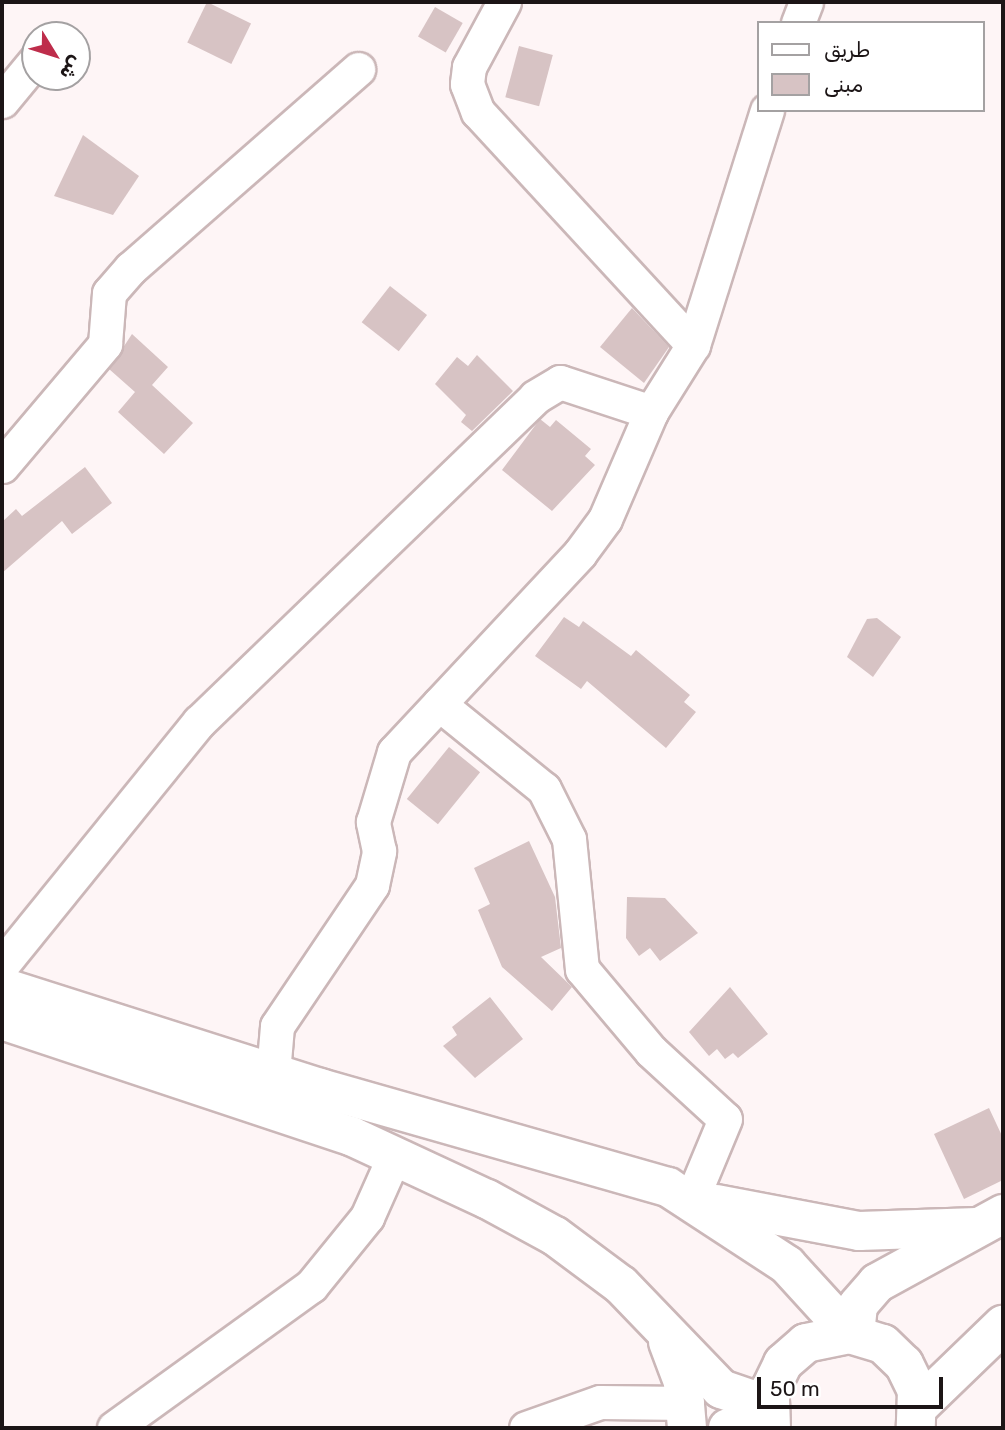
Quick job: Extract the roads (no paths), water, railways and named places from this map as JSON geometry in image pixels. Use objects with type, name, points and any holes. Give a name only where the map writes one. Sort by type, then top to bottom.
[{"type":"main road","points":[[2,987],[273,1073],[315,1104],[395,1154],[555,1236],[656,1319],[721,1389],[769,1416]]},
{"type":"main road","points":[[2,1020],[315,1104],[820,1227],[898,1232],[990,1220]]},
{"type":"main road","points":[[680,1192],[786,1265],[852,1334],[895,1353],[912,1377],[917,1422]]},
{"type":"main road","points":[[852,1334],[866,1292],[990,1220]]},
{"type":"main road","points":[[656,1319],[677,1361],[687,1415]]},
{"type":"main road","points":[[917,1422],[1003,1325]]},
{"type":"main road","points":[[769,1416],[775,1376],[794,1352],[820,1337],[852,1334]]},
{"type":"main road","points":[[728,1428],[769,1416]]},
{"type":"street","points":[[504,2],[469,67],[467,84],[478,112],[693,345]]},
{"type":"street","points":[[799,21],[806,2]]},
{"type":"street","points":[[4,460],[105,344],[109,293],[131,268],[358,69]]},
{"type":"street","points":[[2,102],[21,78]]},
{"type":"street","points":[[273,1073],[277,1026],[372,885],[379,851],[373,822],[394,752],[580,553],[605,519],[651,412],[693,345],[766,112]]},
{"type":"street","points":[[2,965],[199,722],[535,397],[560,382],[651,412]]},
{"type":"street","points":[[439,704],[544,789],[569,839],[582,969],[651,1051],[725,1119],[722,1139],[680,1192]]},
{"type":"street","points":[[114,1428],[311,1286],[367,1217],[395,1154]]},
{"type":"street","points":[[526,1428],[600,1402],[687,1415]]}]
